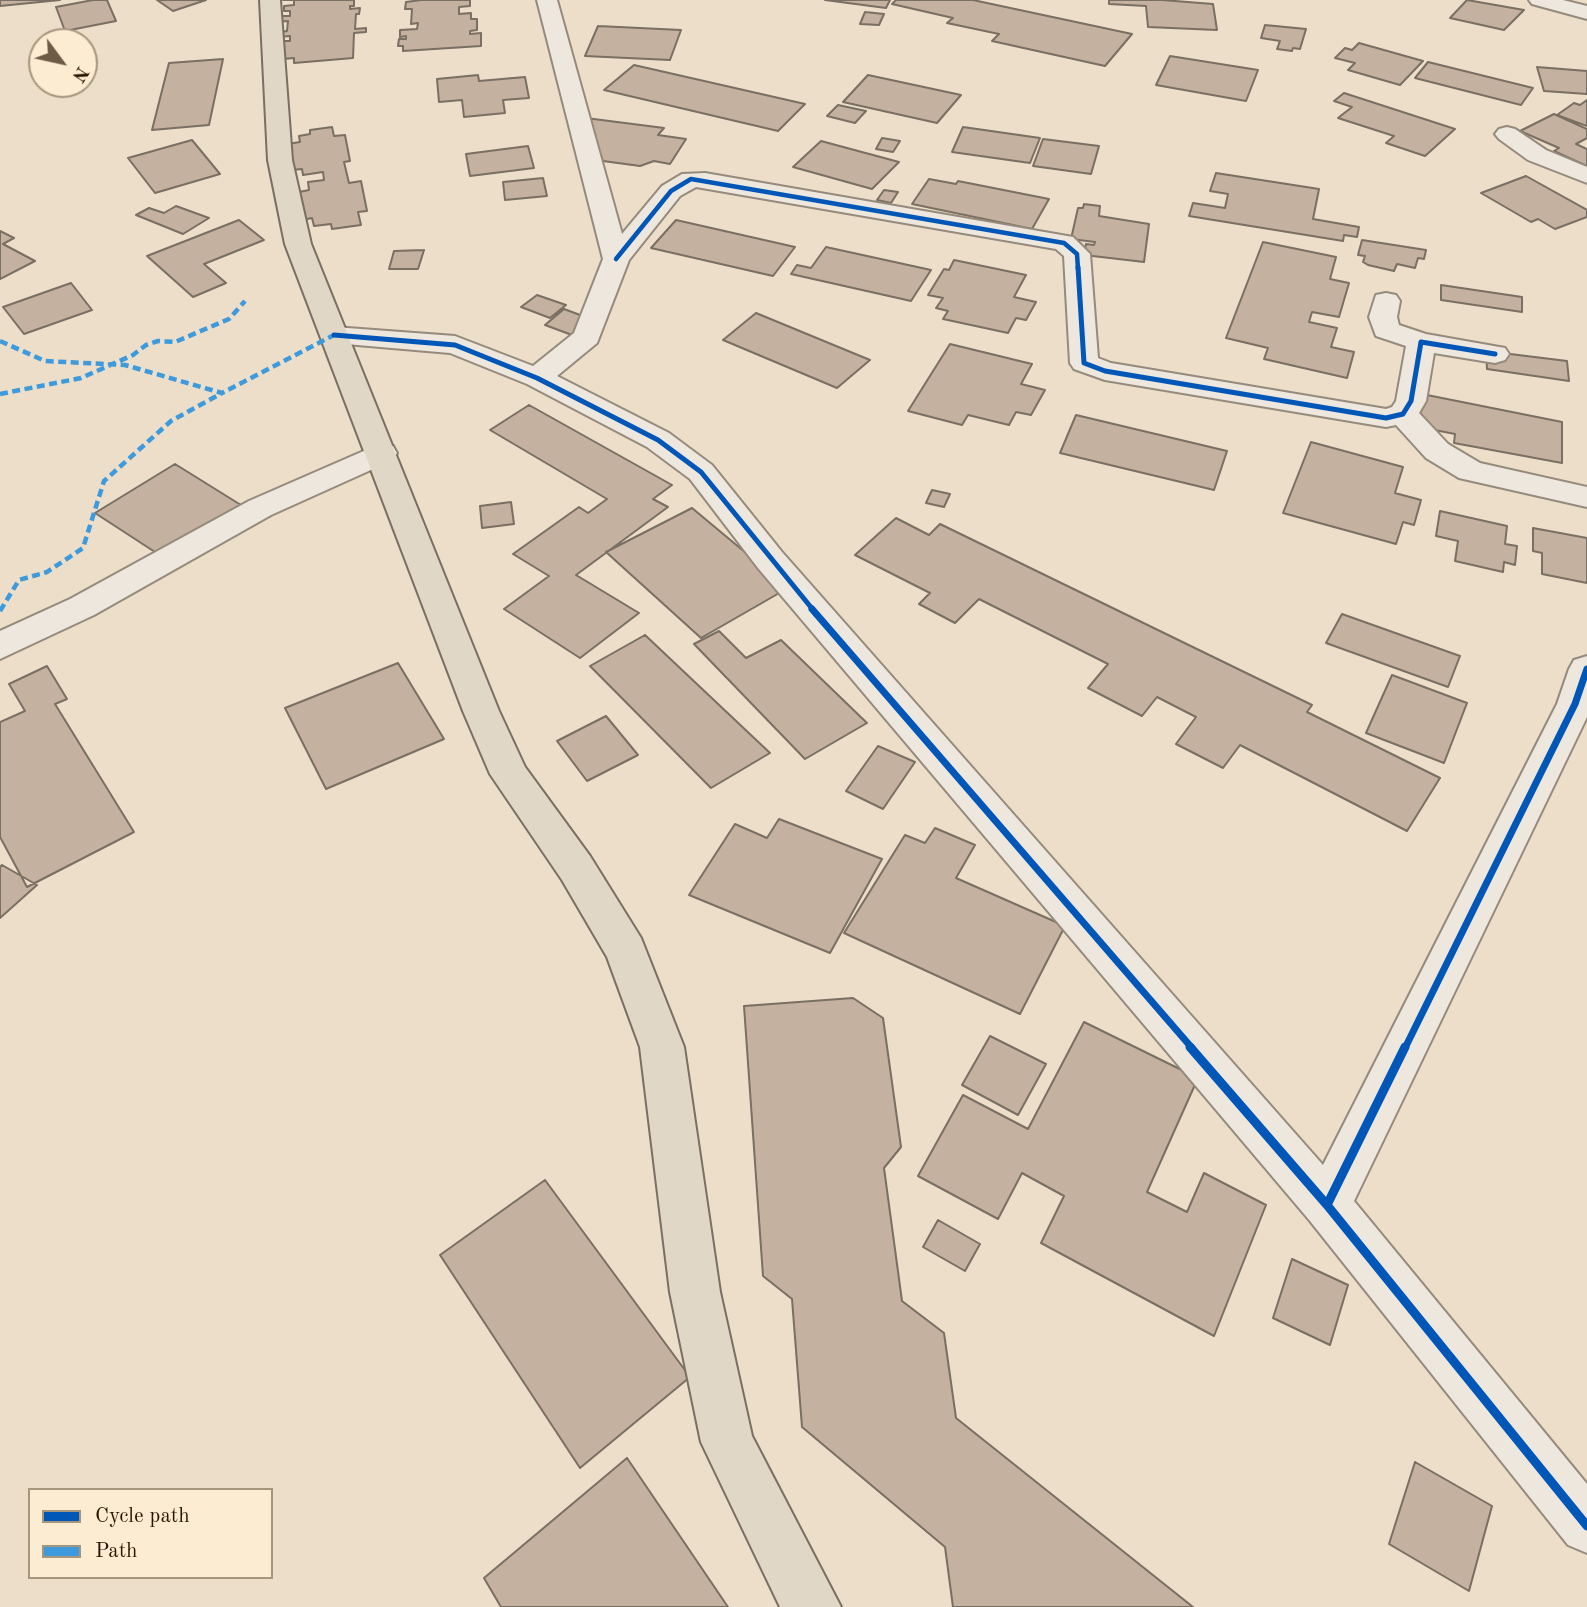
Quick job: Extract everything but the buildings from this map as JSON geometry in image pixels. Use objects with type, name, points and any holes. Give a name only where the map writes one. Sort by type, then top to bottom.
[{"type":"main road","points":[[270,0],[280,160],[298,244],[481,711],[509,774],[576,868],[626,951],[662,1047],[695,1292],[727,1442],[803,1593],[813,1607]]},
{"type":"street","points":[[547,0],[616,259]]},
{"type":"street","points":[[1539,0],[1587,13]]},
{"type":"street","points":[[1507,134],[1537,155],[1587,176]]},
{"type":"street","points":[[537,378],[587,337],[616,259],[671,191],[691,179],[1064,243],[1077,254],[1084,363],[1105,371],[1386,418],[1403,414],[1411,401],[1421,342]]},
{"type":"street","points":[[1386,301],[1383,317],[1386,330],[1421,342],[1495,354]]},
{"type":"street","points":[[334,334],[455,345],[537,378],[658,440],[701,472],[770,560],[1327,1205],[1587,1526]]},
{"type":"street","points":[[1403,414],[1437,451],[1470,471],[1587,497]]},
{"type":"street","points":[[0,646],[82,607],[260,508],[382,453]]},
{"type":"street","points":[[1327,1205],[1575,704],[1587,669]]},
{"type":"marked path","points":[[0,394],[81,378],[133,355],[146,345],[158,341],[175,342],[229,319],[245,301]]},
{"type":"marked path","points":[[0,341],[45,361],[125,365],[222,393],[334,335]]},
{"type":"marked path","points":[[0,611],[19,580],[47,572],[83,548],[104,481],[171,421],[222,393]]},
{"type":"cycle path","points":[[616,259],[671,191],[691,179],[705,180],[1064,243],[1077,254],[1084,363],[1105,371],[1386,418],[1403,414],[1411,401],[1421,342],[1495,354]]},
{"type":"cycle path","points":[[334,335],[455,345],[537,378],[658,440],[701,472],[770,560],[1327,1205]]},
{"type":"cycle path","points":[[1587,669],[1575,704],[1327,1205],[1587,1526]]}]
